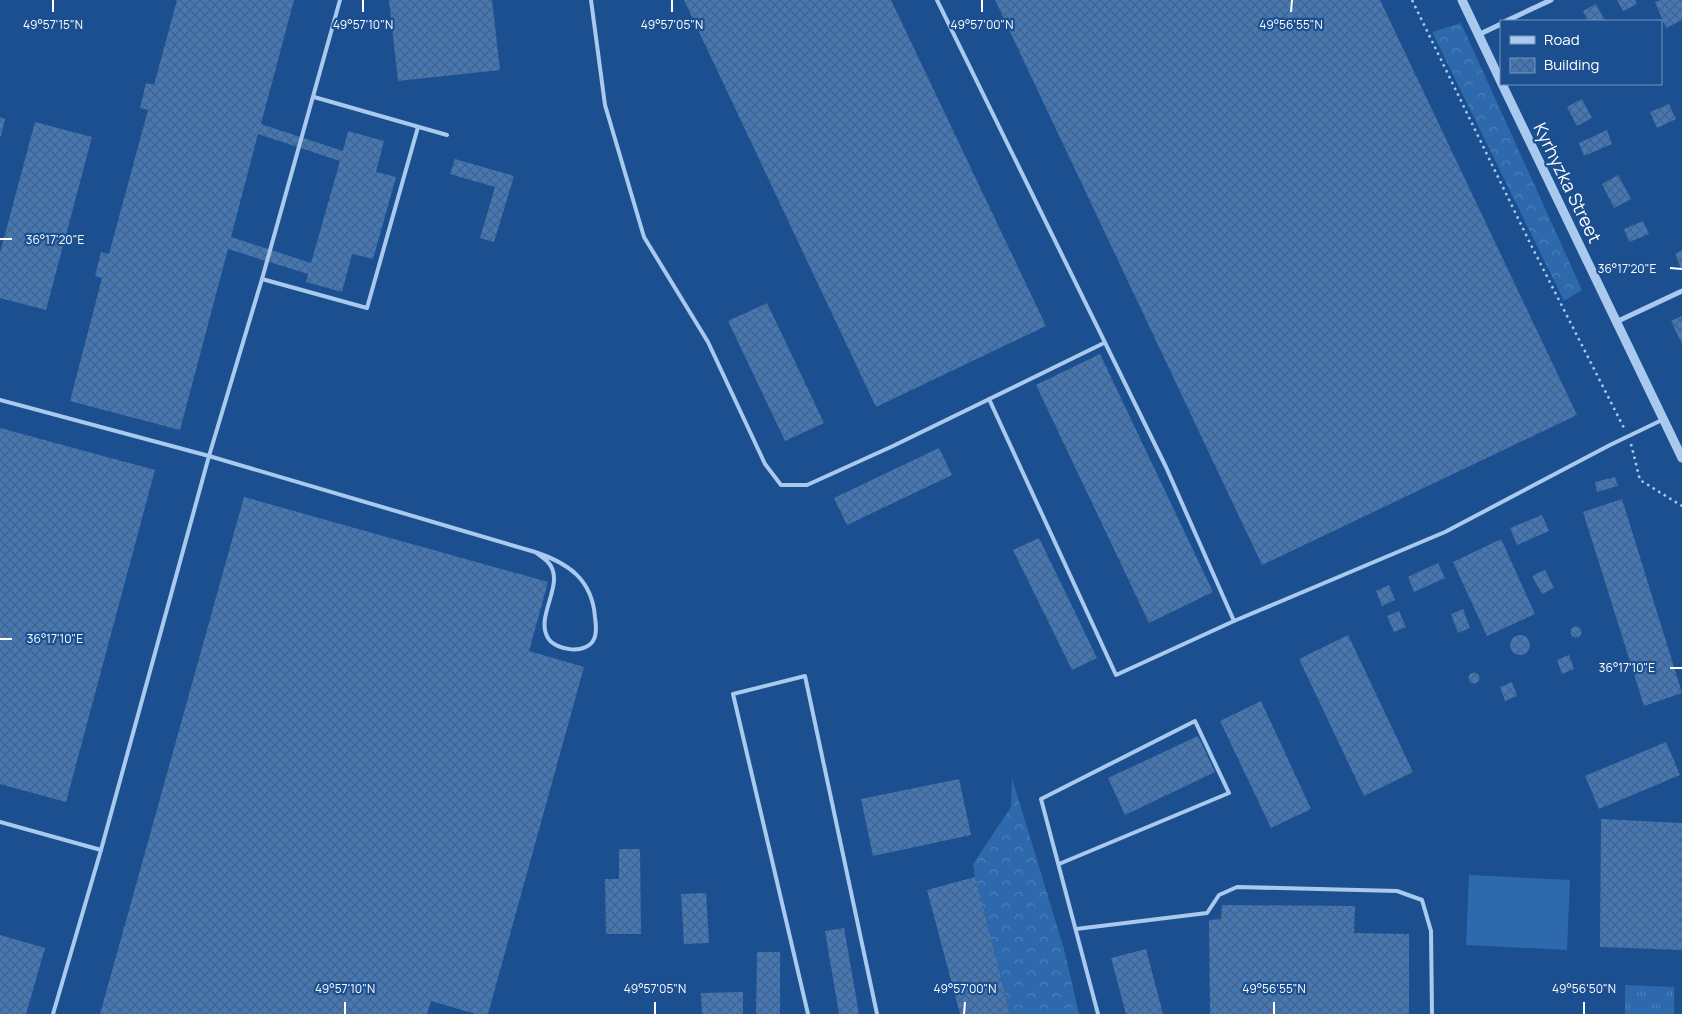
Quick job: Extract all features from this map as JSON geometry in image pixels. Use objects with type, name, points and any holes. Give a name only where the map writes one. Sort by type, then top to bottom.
[{"type":"street","name":"Kyrhyzka Street","points":[[1462,0],[1500,81]]},
{"type":"street","points":[[1508,20],[1551,0]]},
{"type":"street","points":[[1478,35],[1500,24]]},
{"type":"street","name":"Kyrhyzka Street","points":[[1502,85],[1682,458]]},
{"type":"street","points":[[1616,322],[1682,291]]},
{"type":"lane","points":[[53,1014],[101,850],[209,456],[262,279],[340,0]]},
{"type":"lane","points":[[591,0],[605,105],[644,237],[708,342],[765,464],[781,485],[807,485],[893,446],[1104,343]]},
{"type":"lane","points":[[937,0],[1166,467],[1234,621]]},
{"type":"lane","points":[[314,97],[447,135]]},
{"type":"lane","points":[[262,279],[367,308],[418,127]]},
{"type":"lane","points":[[989,399],[1116,675],[1234,621],[1445,532],[1610,445],[1662,420]]},
{"type":"lane","points":[[0,400],[209,456],[535,552],[564,564],[575,572],[590,594],[595,611],[596,627],[594,639],[585,648],[564,648],[548,639],[545,631],[545,621],[554,575],[548,561],[535,552]]},
{"type":"lane","points":[[808,1014],[733,694],[805,676],[877,1014]]},
{"type":"lane","points":[[1059,864],[1229,793],[1195,721],[1041,799],[1098,1014]]},
{"type":"lane","points":[[0,822],[101,850]]},
{"type":"lane","points":[[1076,928],[1207,913],[1218,895],[1236,887],[1396,891],[1422,900],[1431,931],[1432,1014]]},
{"type":"path","points":[[1412,0],[1531,245],[1628,437],[1640,480],[1682,506]]},
{"type":"green space","points":[[1461,23],[1582,290],[1564,301],[1432,32]]},
{"type":"green space","points":[[1012,778],[1064,949],[1079,1014],[1010,1014],[973,864],[1011,807]]},
{"type":"green space","points":[[1469,875],[1570,880],[1567,950],[1466,945]]},
{"type":"green space","points":[[1625,985],[1674,987],[1674,1014],[1625,1014]]},
{"type":"building","points":[[177,0],[294,0],[261,124],[343,151],[348,131],[384,141],[376,172],[396,177],[373,259],[352,254],[342,292],[306,282],[308,274],[228,249],[180,430],[70,401],[102,278],[95,276],[101,252],[109,254],[148,110],[140,108],[146,83],[154,85]],"holes":[[[258,134],[340,161],[311,263],[231,237]]]},
{"type":"building","points":[[389,0],[492,0],[500,70],[398,81]]},
{"type":"building","points":[[684,0],[891,0],[1046,326],[876,407]]},
{"type":"building","points":[[995,0],[1380,0],[1577,415],[1262,565]]},
{"type":"building","points":[[1617,0],[1635,0],[1637,4],[1623,11]]},
{"type":"building","points":[[1660,0],[1682,0],[1682,20],[1666,28],[1655,2]]},
{"type":"building","points":[[1596,4],[1604,20],[1588,20],[1583,11]]},
{"type":"building","points":[[1582,99],[1592,118],[1577,126],[1567,107]]},
{"type":"building","points":[[1669,104],[1676,119],[1657,128],[1650,112]]},
{"type":"building","points":[[0,117],[5,119],[1,136],[0,136]]},
{"type":"building","points":[[35,122],[92,137],[46,310],[0,298],[0,253]]},
{"type":"building","points":[[1607,130],[1612,144],[1584,156],[1579,143]]},
{"type":"building","points":[[455,159],[514,176],[494,242],[480,238],[495,187],[450,174]]},
{"type":"building","points":[[1618,175],[1631,199],[1614,208],[1602,184]]},
{"type":"building","points":[[1643,221],[1649,234],[1629,242],[1624,229]]},
{"type":"building","points":[[1682,250],[1682,271],[1675,254]]},
{"type":"building","points":[[767,303],[824,423],[785,441],[728,321]]},
{"type":"building","points":[[1682,316],[1682,344],[1671,321]]},
{"type":"building","points":[[1100,354],[1213,592],[1149,623],[1036,385]]},
{"type":"building","points":[[0,428],[155,470],[66,802],[0,784]]},
{"type":"building","points":[[939,448],[952,475],[847,525],[834,498]]},
{"type":"building","points":[[1615,477],[1618,486],[1597,492],[1595,482]]},
{"type":"building","points":[[244,497],[548,582],[529,651],[584,667],[488,1014],[476,1014],[431,1001],[427,1014],[100,1014]]},
{"type":"building","points":[[1622,499],[1682,693],[1644,706],[1583,512]]},
{"type":"building","points":[[1542,515],[1549,531],[1517,545],[1510,528]]},
{"type":"building","points":[[1039,538],[1097,658],[1072,670],[1013,550]]},
{"type":"building","points":[[1501,539],[1535,614],[1487,636],[1453,562]]},
{"type":"building","points":[[1438,563],[1445,578],[1414,592],[1408,577]]},
{"type":"building","points":[[1545,570],[1554,588],[1542,594],[1532,576]]},
{"type":"building","points":[[1389,585],[1395,600],[1382,606],[1376,591]]},
{"type":"building","points":[[1463,609],[1470,628],[1458,633],[1451,614]]},
{"type":"building","points":[[1399,611],[1406,627],[1394,632],[1387,616]]},
{"type":"building","points":[[1576,626],[1582,632],[1576,638],[1570,632]]},
{"type":"building","points":[[1348,635],[1413,772],[1364,796],[1299,659]]},
{"type":"building","points":[[1520,635],[1527,638],[1530,645],[1527,652],[1520,655],[1513,652],[1510,645],[1513,638]]},
{"type":"building","points":[[1569,655],[1574,669],[1562,674],[1557,660]]},
{"type":"building","points":[[1472,673],[1476,673],[1479,678],[1478,682],[1472,683],[1469,680],[1469,676]]},
{"type":"building","points":[[1512,682],[1517,696],[1505,701],[1500,687]]},
{"type":"building","points":[[1261,701],[1311,809],[1271,828],[1220,721]]},
{"type":"building","points":[[1198,736],[1215,772],[1125,815],[1108,778]]},
{"type":"building","points":[[1666,742],[1680,775],[1599,809],[1585,776]]},
{"type":"building","points":[[959,779],[971,835],[873,856],[861,799]]},
{"type":"building","points":[[1601,819],[1682,823],[1682,950],[1600,947]]},
{"type":"building","points":[[619,849],[640,849],[641,934],[606,934],[605,879],[619,879]]},
{"type":"building","points":[[975,877],[1010,1014],[960,1014],[927,890]]},
{"type":"building","points":[[706,893],[709,943],[684,944],[681,894]]},
{"type":"building","points":[[1222,905],[1355,906],[1354,933],[1409,934],[1409,1014],[1210,1014],[1209,920],[1221,919]]},
{"type":"building","points":[[844,928],[859,1014],[839,1014],[825,931]]},
{"type":"building","points":[[0,935],[45,948],[26,1014],[0,1014]]},
{"type":"building","points":[[1146,949],[1163,1014],[1126,1014],[1111,958]]},
{"type":"building","points":[[757,952],[780,952],[780,1014],[756,1014]]},
{"type":"building","points":[[743,992],[743,1014],[702,1014],[701,993]]}]
